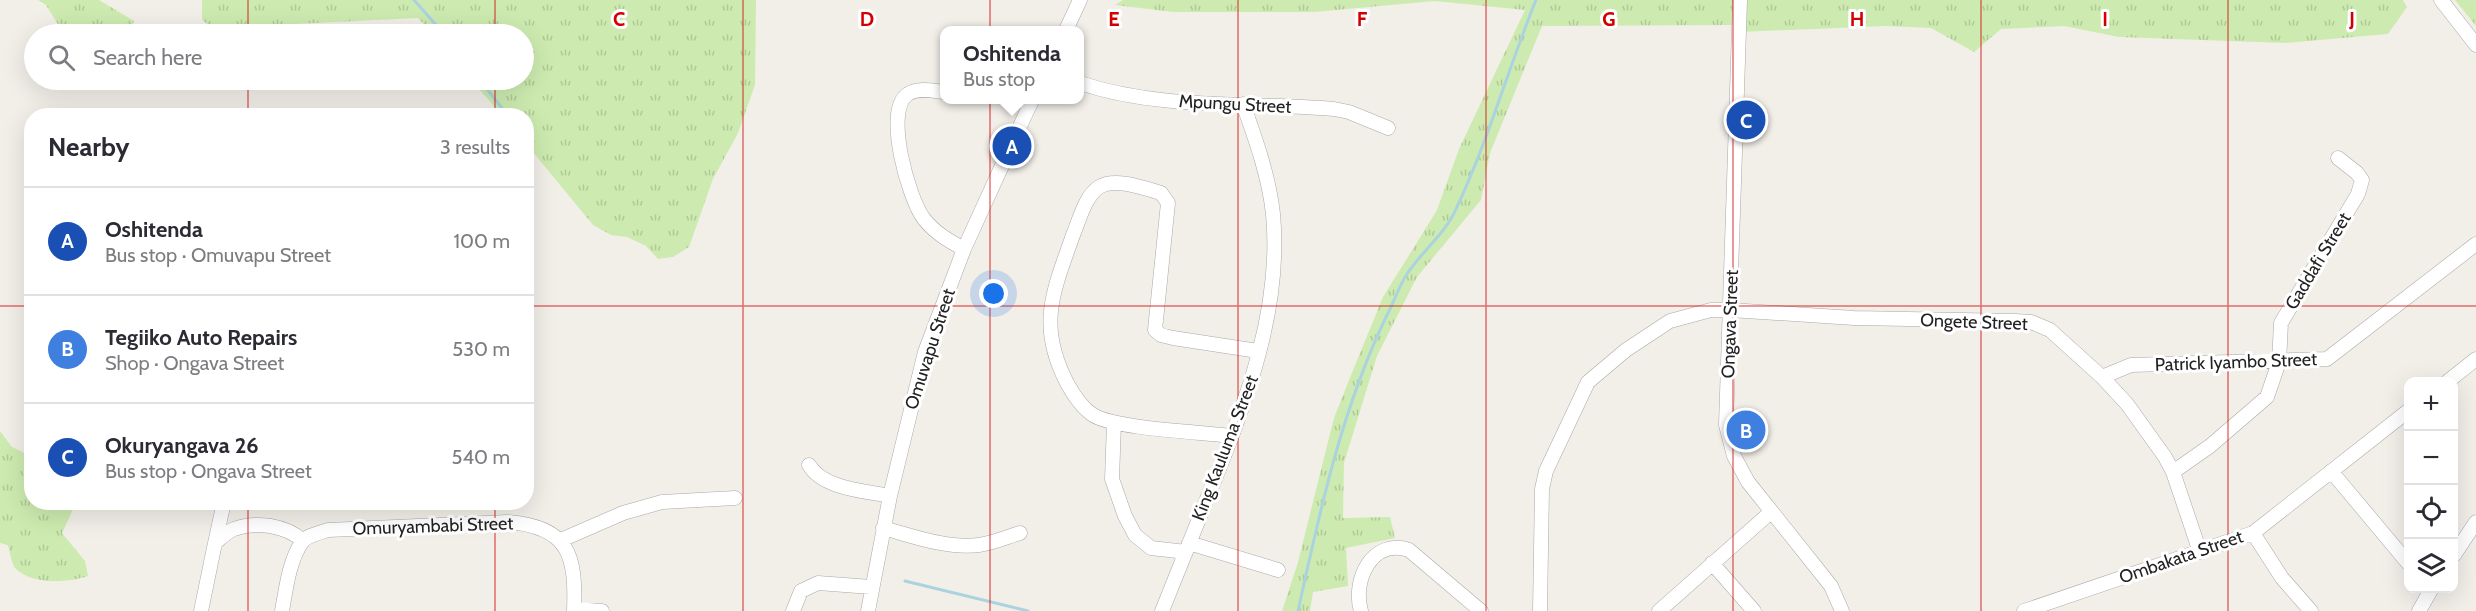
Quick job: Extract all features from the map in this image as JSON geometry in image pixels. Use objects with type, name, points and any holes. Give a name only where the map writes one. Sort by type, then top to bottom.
[{"type":"street","points":[[1068,26],[1080,0]]},
{"type":"street","name":"Ongava Street","points":[[1740,0],[1726,425],[1734,456],[1748,482],[1831,586],[1842,611]]},
{"type":"street","points":[[2441,0],[2476,45]]},
{"type":"street","name":"Mpungu Street","points":[[1084,84],[1120,94],[1154,99],[1334,109],[1388,128]]},
{"type":"street","points":[[940,92],[914,91],[905,97],[901,105],[898,127],[900,155],[907,183],[923,218],[940,236],[964,249]]},
{"type":"street","name":"Omuvapu Street","points":[[868,611],[890,496],[925,352],[964,249],[1031,104]]},
{"type":"street","name":"King Kauluma Street","points":[[1162,611],[1232,436],[1254,374],[1269,304],[1273,270],[1273,216],[1264,170],[1243,104]]},
{"type":"street","name":"Gaddafi Street","points":[[2173,472],[2210,446],[2268,397],[2279,362],[2281,323],[2358,194],[2362,180],[2357,172],[2337,158]]},
{"type":"street","points":[[1232,436],[1114,423],[1092,415],[1070,389],[1060,369],[1049,331],[1049,314],[1056,281],[1080,216],[1090,196],[1098,188],[1108,184],[1130,185],[1161,193],[1168,203],[1155,330],[1161,335],[1173,338],[1258,351]]},
{"type":"street","name":"Patrick Iyambo Street","points":[[2102,377],[2131,365],[2327,359],[2476,244]]},
{"type":"street","name":"Ongete Street","points":[[1540,611],[1542,489],[1546,471],[1588,382],[1626,350],[1670,321],[1711,310],[1854,318],[2031,322],[2050,330],[2102,377],[2147,431],[2173,472],[2199,552]]},
{"type":"street","points":[[2452,377],[2476,359]]},
{"type":"street","name":"Ombakata Street","points":[[2025,611],[2253,533],[2404,415]]},
{"type":"street","points":[[1114,423],[1112,479],[1125,516],[1135,535],[1151,548],[1187,547],[1278,570]]},
{"type":"street","points":[[809,465],[814,473],[822,478],[890,496]]},
{"type":"street","points":[[2331,471],[2404,557]]},
{"type":"street","points":[[602,611],[574,610],[572,558],[561,540],[623,513],[662,502],[735,498]]},
{"type":"street","points":[[201,611],[222,510]]},
{"type":"street","points":[[1659,611],[1771,512]]},
{"type":"street","name":"Omuryambabi Street","points":[[303,541],[328,530],[508,522],[537,526],[561,540]]},
{"type":"street","points":[[2458,549],[2476,522]]},
{"type":"street","points":[[214,543],[234,529],[254,526],[291,531],[303,541],[289,577],[282,611]]},
{"type":"street","points":[[883,528],[932,542],[979,545],[1020,533]]},
{"type":"street","points":[[2253,533],[2282,578],[2312,611]]},
{"type":"street","points":[[1361,611],[1359,581],[1363,571],[1384,550],[1396,547],[1409,550],[1481,611]]},
{"type":"street","points":[[1712,563],[1754,611]]},
{"type":"street","points":[[793,611],[801,591],[818,583],[871,586]]},
{"type":"street","points":[[2419,611],[2429,593]]},
{"type":"green space","points":[[38,0],[99,0],[134,21],[132,24],[58,24],[46,5]]},
{"type":"green space","points":[[202,0],[756,0],[755,85],[738,133],[713,179],[689,247],[673,257],[658,259],[646,246],[627,237],[611,235],[593,225],[534,153],[534,108],[496,108],[480,90],[534,90],[534,24],[424,24],[418,18],[295,24],[207,24],[202,20]]},
{"type":"green space","points":[[1123,0],[1735,0],[1734,25],[1542,26],[1490,153],[1481,200],[1417,277],[1377,356],[1344,463],[1343,518],[1390,517],[1395,538],[1346,548],[1348,586],[1313,592],[1310,611],[1282,611],[1298,562],[1334,418],[1383,297],[1437,210],[1459,149],[1525,10],[1435,1],[1314,12],[1173,12],[1115,5]]},
{"type":"green space","points":[[1740,0],[2403,0],[2407,7],[2388,34],[2285,43],[2119,37],[2064,26],[2001,29],[1974,52],[1931,28],[1886,26],[1739,32]]},
{"type":"green space","points":[[2455,0],[2476,0],[2476,26]]},
{"type":"green space","points":[[0,431],[12,447],[24,453],[24,510],[73,510],[62,533],[85,561],[88,576],[50,581],[22,574],[15,568],[8,545],[0,543]]},
{"type":"waterway","points":[[414,0],[435,24]]},
{"type":"waterway","points":[[1298,611],[1334,460],[1371,350],[1404,279],[1446,226],[1456,209],[1478,157],[1536,0]]},
{"type":"waterway","points":[[488,90],[502,108]]},
{"type":"waterway","points":[[905,581],[1028,611]]},
{"type":"place","name":"Okuryangava 26","points":[[1746,120]]},
{"type":"place","name":"Oshitenda","points":[[1012,146]]},
{"type":"place","name":"Tegiiko Auto Repairs","points":[[1746,430]]}]
